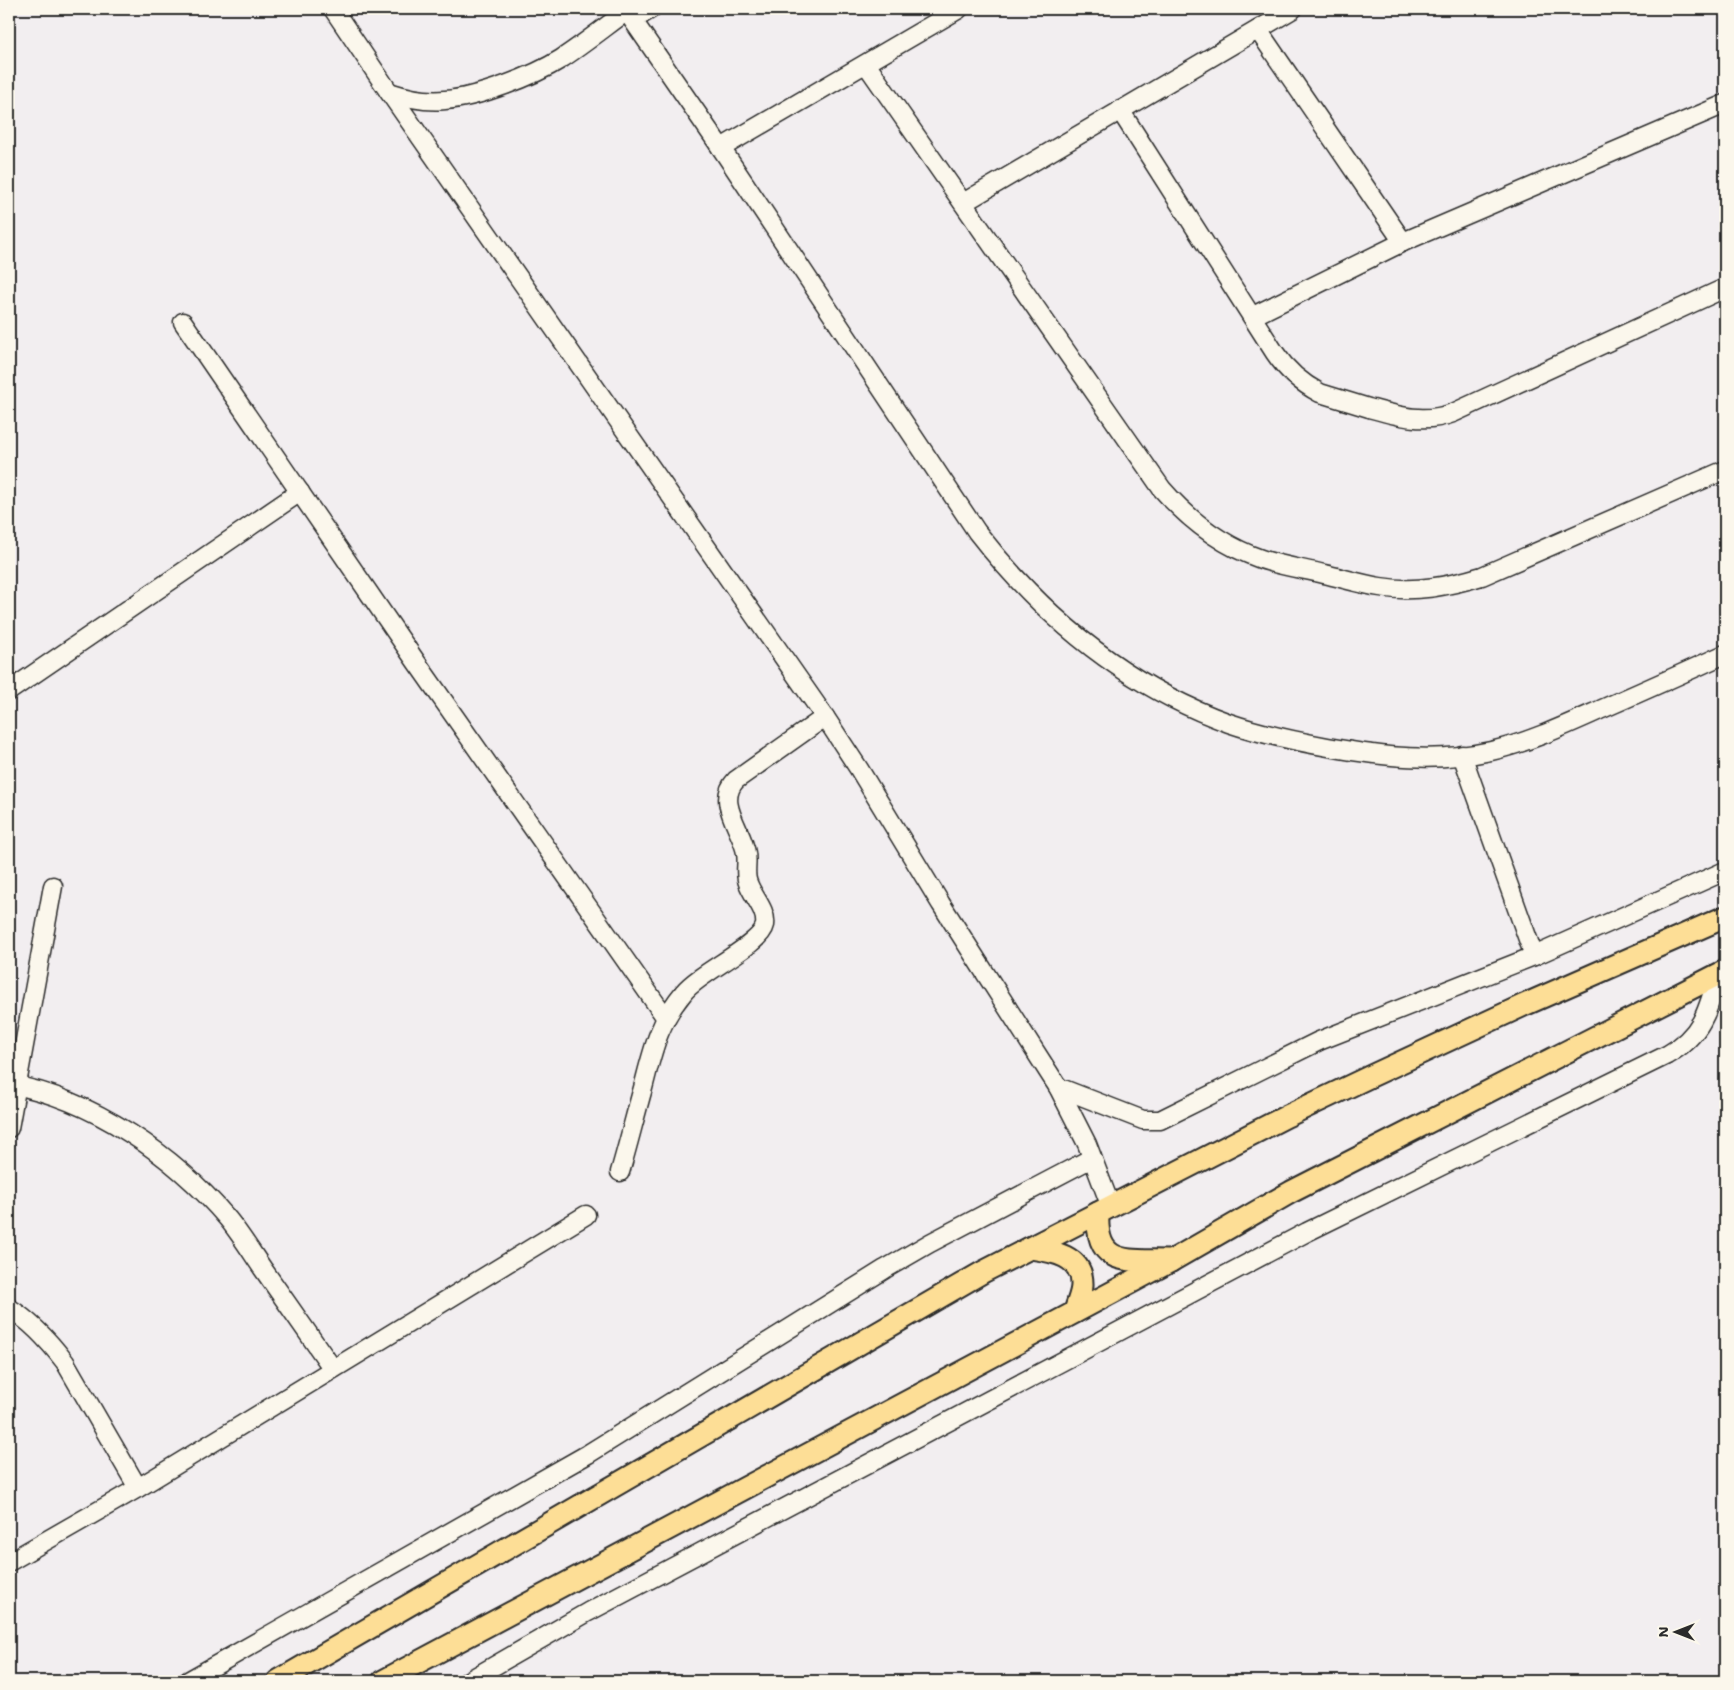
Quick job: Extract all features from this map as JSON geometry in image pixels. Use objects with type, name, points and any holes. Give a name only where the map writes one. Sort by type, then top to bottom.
[{"type":"main road","points":[[278,1681],[983,1272],[1287,1116],[1445,1041],[1725,916]]},
{"type":"main road","points":[[382,1681],[1171,1261],[1290,1192],[1722,973]]},
{"type":"main road","points":[[1104,1210],[1098,1228],[1100,1240],[1106,1251],[1111,1255],[1123,1259],[1171,1261]]},
{"type":"main road","points":[[1030,1248],[1058,1253],[1071,1260],[1076,1266],[1082,1280],[1082,1287],[1075,1312]]},
{"type":"street","points":[[333,9],[825,717],[859,769],[941,904],[1074,1115],[1092,1158],[1104,1210]]},
{"type":"street","points":[[389,92],[407,98],[446,100],[494,88],[561,59],[628,13],[651,9]]},
{"type":"street","points":[[721,148],[960,9]]},
{"type":"street","points":[[963,203],[1293,9]]},
{"type":"street","points":[[628,13],[999,561],[1048,612],[1076,636],[1134,677],[1189,706],[1230,723],[1308,744],[1385,757],[1411,758],[1462,756],[1491,751],[1542,736],[1725,654]]},
{"type":"street","points":[[1258,30],[1403,242]]},
{"type":"street","points":[[866,64],[1162,489],[1175,505],[1206,531],[1242,551],[1261,559],[1380,587],[1408,589],[1442,586],[1482,576],[1725,470]]},
{"type":"street","points":[[1253,316],[1403,242],[1725,104]]},
{"type":"street","points":[[1120,110],[1282,363],[1309,387],[1332,397],[1399,416],[1422,419],[1453,413],[1725,288]]},
{"type":"street","points":[[184,322],[666,1018]]},
{"type":"street","points":[[9,691],[300,492]]},
{"type":"street","points":[[620,1172],[655,1043],[666,1018],[687,989],[701,977],[755,940],[763,931],[764,912],[748,885],[746,878],[747,860],[744,846],[728,804],[727,798],[732,784],[825,717]]},
{"type":"street","points":[[1462,756],[1534,956]]},
{"type":"street","points":[[1058,1087],[1143,1120],[1160,1120],[1319,1041],[1534,956],[1725,872]]},
{"type":"street","points":[[9,1128],[13,1084],[52,886]]},
{"type":"street","points":[[468,1681],[588,1612],[1299,1237],[1667,1055],[1684,1044],[1699,1028],[1722,973]]},
{"type":"street","points":[[13,1084],[49,1094],[107,1120],[154,1150],[186,1175],[230,1221],[333,1369]]},
{"type":"street","points":[[188,1681],[588,1454],[886,1269],[947,1234],[1092,1158]]},
{"type":"street","points":[[9,1562],[138,1488],[586,1215]]},
{"type":"street","points":[[9,1308],[35,1327],[65,1362],[138,1488]]}]
